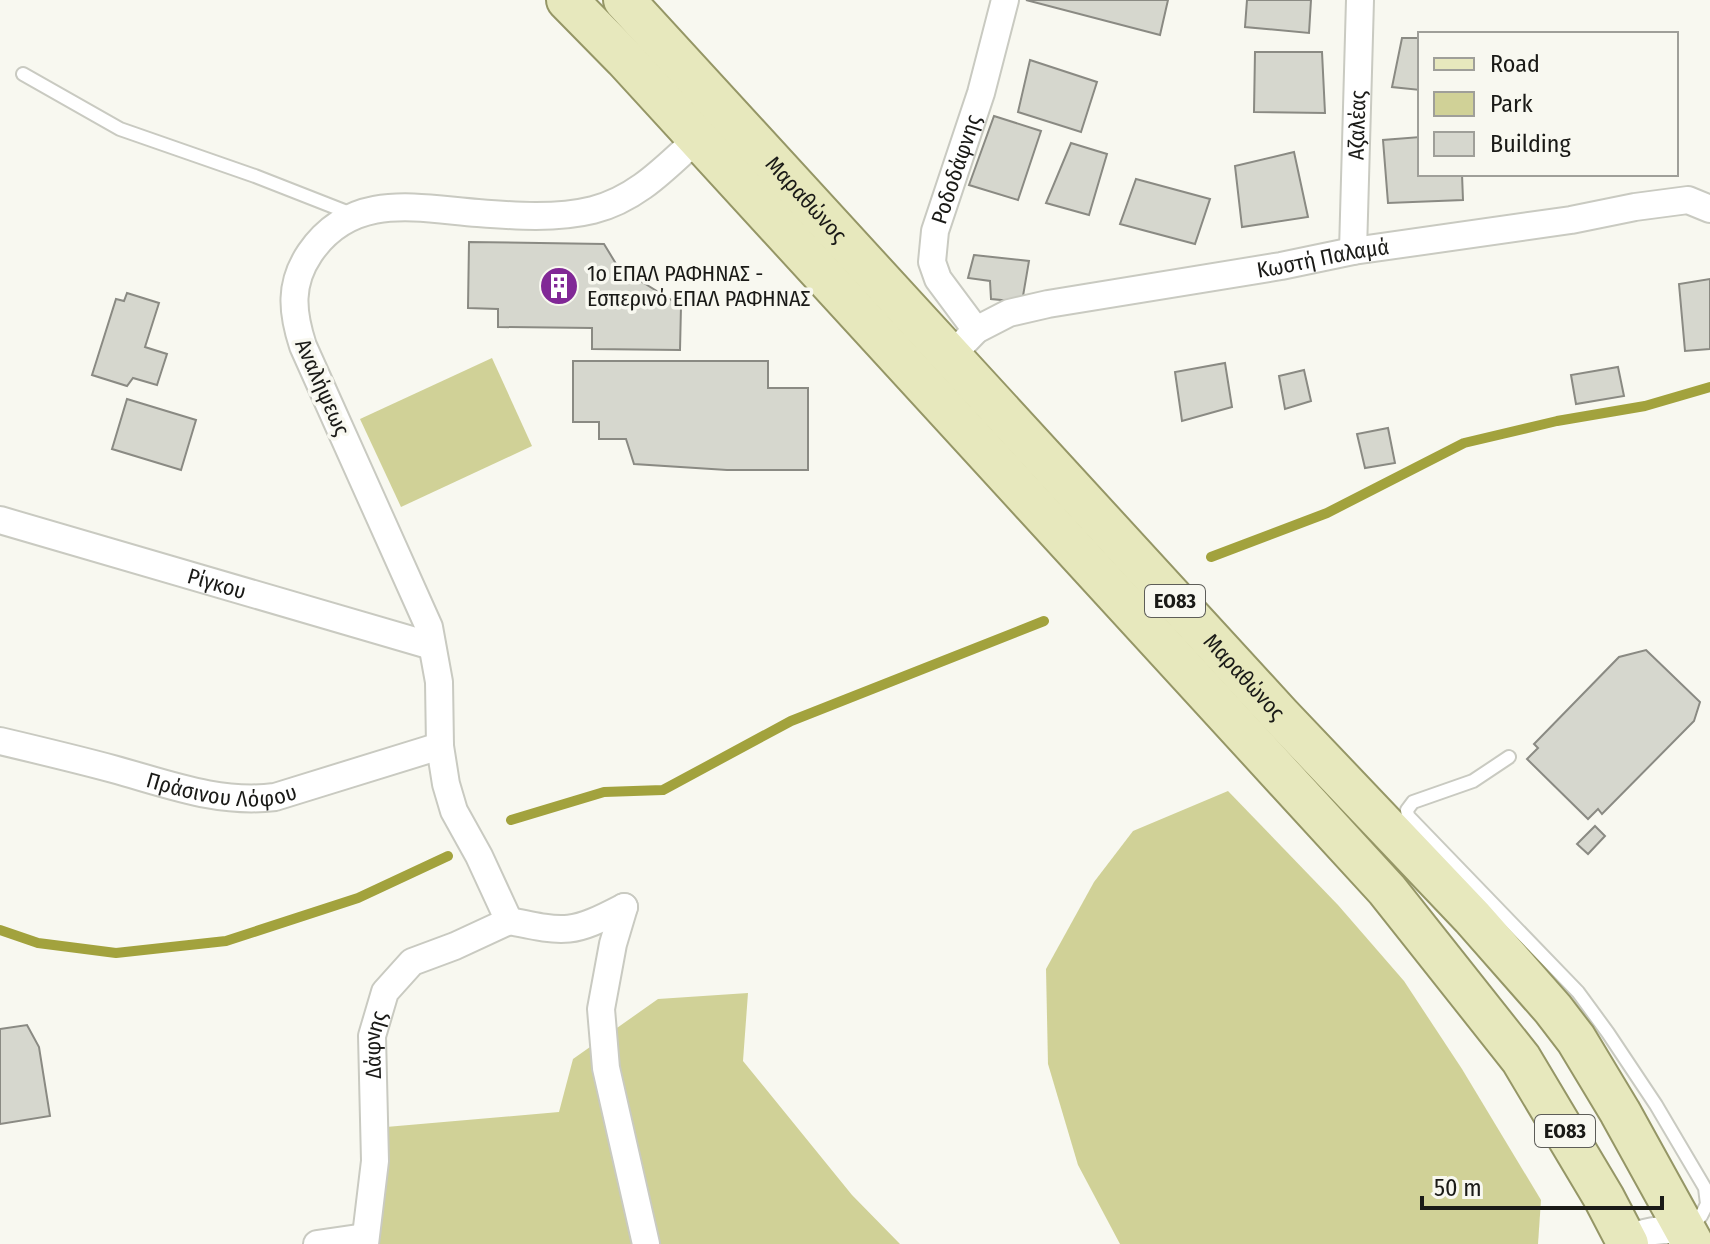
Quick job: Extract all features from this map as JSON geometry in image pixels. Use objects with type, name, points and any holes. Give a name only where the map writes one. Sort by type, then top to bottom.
[{"type":"main road","name":"Μαραθώνος","points":[[567,0],[698,138],[1387,890],[1521,1059],[1604,1198],[1625,1243]]},
{"type":"main road","name":"Μαραθώνος","points":[[624,0],[963,343],[1280,715],[1472,917],[1553,1009],[1576,1039],[1620,1112],[1686,1239]]},
{"type":"street","name":"Ροδοδάφνης","points":[[963,343],[932,262],[935,231],[981,93],[1005,0]]},
{"type":"street","name":"Αζαλέας","points":[[1353,251],[1360,0]]},
{"type":"street","name":"Αναλήψεως","points":[[509,921],[454,811],[440,746],[439,682],[429,627],[307,356],[295,320],[293,300],[297,278],[317,243],[335,226],[355,215],[422,206],[478,213],[550,215],[596,209],[635,193],[698,138]]},
{"type":"street","name":"Κωστή Παλαμά","points":[[963,343],[1009,313],[1035,307],[1353,251],[1499,231],[1635,207],[1688,200],[1710,209]]},
{"type":"street","name":"Ρίγκου","points":[[0,520],[432,646]]},
{"type":"street","name":"Πράσινου Λόφου","points":[[0,741],[113,769],[185,791],[249,801],[275,797],[440,746]]},
{"type":"street","points":[[509,921],[562,931],[586,926],[624,907],[613,944],[601,1009],[606,1068],[646,1244]]},
{"type":"street","name":"Δάφνης","points":[[365,1240],[375,1161],[372,1036],[385,992],[412,962],[509,921]]},
{"type":"street","points":[[1625,1243],[1645,1232],[1664,1229],[1686,1239]]},
{"type":"street","points":[[317,1244],[365,1240]]},
{"type":"lane","points":[[23,74],[120,129],[355,215]]},
{"type":"lane","points":[[1509,757],[1473,781],[1413,802],[1407,810],[1408,816],[1578,992],[1656,1105],[1705,1188],[1707,1204],[1686,1239]]},
{"type":"green space","points":[[492,358],[532,446],[401,507],[360,419]]},
{"type":"green space","points":[[1228,791],[1338,905],[1404,981],[1462,1069],[1541,1200],[1538,1244],[1120,1244],[1078,1165],[1048,1064],[1046,969],[1094,882],[1133,831]]},
{"type":"green space","points":[[748,993],[743,1061],[852,1195],[900,1244],[377,1244],[386,1127],[559,1112],[573,1059],[658,999]]},
{"type":"building","points":[[1026,0],[1168,0],[1160,35]]},
{"type":"building","points":[[1247,0],[1311,0],[1309,33],[1245,27]]},
{"type":"building","points":[[1402,38],[1418,38],[1418,90],[1392,87]]},
{"type":"building","points":[[1255,52],[1322,52],[1325,113],[1254,112]]},
{"type":"building","points":[[1030,60],[1097,82],[1081,132],[1018,112]]},
{"type":"building","points":[[994,116],[1041,131],[1018,200],[969,185]]},
{"type":"building","points":[[1418,137],[1418,176],[1462,176],[1463,200],[1388,203],[1383,140]]},
{"type":"building","points":[[1071,143],[1107,154],[1089,215],[1046,203]]},
{"type":"building","points":[[1294,152],[1308,217],[1242,227],[1235,166]]},
{"type":"building","points":[[1136,179],[1210,199],[1195,244],[1120,224]]},
{"type":"building","name":"1ο ΕΠΑΛ ΡΑΦΗΝΑΣ - Εσπερινό ΕΠΑΛ ΡΑΦΗΝΑΣ","points":[[469,242],[604,244],[618,267],[681,306],[680,350],[592,349],[592,328],[498,327],[498,309],[468,308]]},
{"type":"building","points":[[974,255],[1029,261],[1022,302],[991,299],[990,281],[968,278]]},
{"type":"building","points":[[1710,279],[1710,349],[1685,351],[1679,284]]},
{"type":"building","points":[[127,293],[159,303],[145,347],[167,354],[157,385],[133,378],[127,386],[92,375],[116,299],[124,301]]},
{"type":"building","points":[[573,361],[768,361],[768,388],[808,388],[808,470],[727,470],[634,464],[626,439],[599,439],[599,422],[573,422]]},
{"type":"building","points":[[1225,363],[1232,407],[1182,421],[1175,372]]},
{"type":"building","points":[[1618,367],[1624,396],[1576,404],[1571,375]]},
{"type":"building","points":[[1304,370],[1311,401],[1285,409],[1279,376]]},
{"type":"building","points":[[127,399],[196,420],[181,470],[112,449]]},
{"type":"building","points":[[1388,428],[1395,463],[1365,468],[1357,434]]},
{"type":"building","points":[[1646,650],[1700,702],[1694,721],[1602,814],[1598,809],[1588,819],[1527,759],[1538,748],[1534,744],[1619,657]]},
{"type":"building","points":[[1595,826],[1605,836],[1588,854],[1577,844]]},
{"type":"building","points":[[27,1025],[39,1047],[50,1116],[0,1124],[0,1029]]},
{"type":"waterway","points":[[1211,557],[1327,513],[1464,443],[1557,421],[1645,406],[1710,387]]},
{"type":"waterway","points":[[511,820],[604,792],[663,790],[791,721],[1044,621]]},
{"type":"waterway","points":[[0,930],[38,943],[116,953],[226,941],[358,898],[448,856]]},
{"type":"place","name":"1ο ΕΠΑΛ ΡΑΦΗΝΑΣ - Εσπερινό ΕΠΑΛ ΡΑΦΗΝΑΣ","points":[[559,286]]}]
